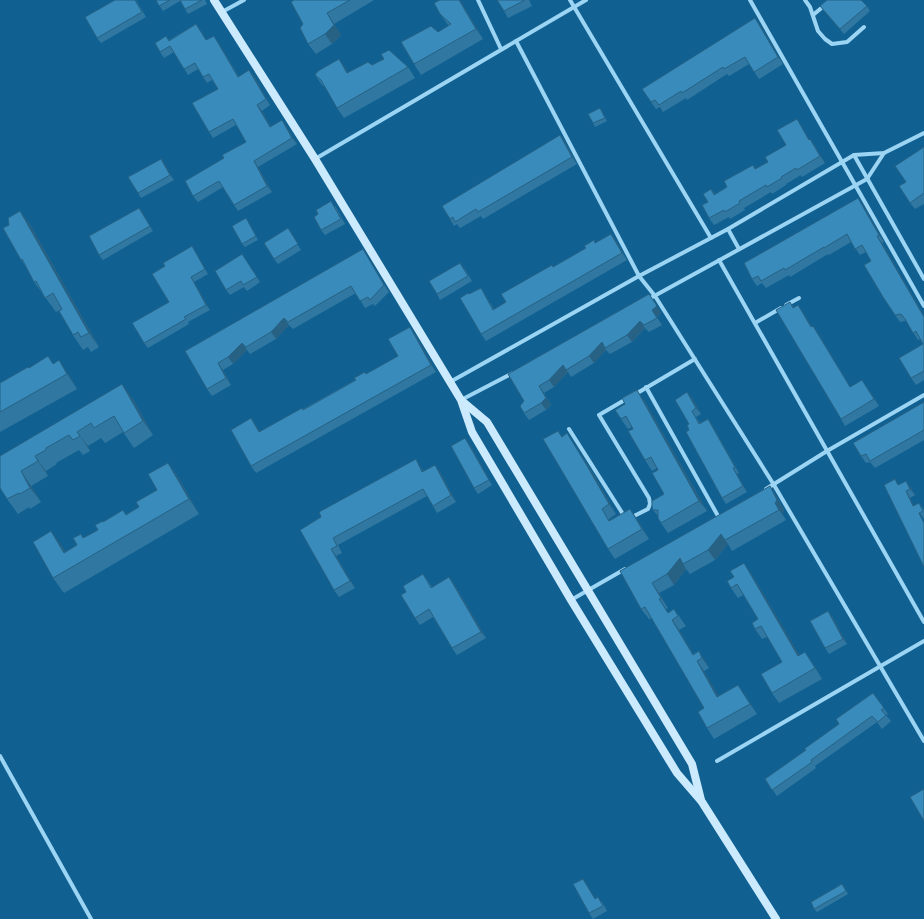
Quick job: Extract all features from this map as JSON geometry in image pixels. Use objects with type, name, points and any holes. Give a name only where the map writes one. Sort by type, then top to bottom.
[{"type":"main road","points":[[214,0],[315,159],[461,400],[472,432],[571,600],[677,773],[702,802],[776,919]]},
{"type":"main road","points":[[461,400],[487,422],[588,590],[692,764],[702,802]]},
{"type":"street","points":[[222,12],[244,0]]},
{"type":"street","points":[[478,0],[501,49]]},
{"type":"street","points":[[570,0],[711,238]]},
{"type":"street","points":[[315,159],[586,0]]},
{"type":"street","points":[[750,0],[924,306]]},
{"type":"street","points":[[805,0],[810,7],[818,31],[832,44],[847,42],[864,27]]},
{"type":"street","points":[[813,15],[831,0]]},
{"type":"street","points":[[516,41],[639,276],[655,296],[774,485],[924,741]]},
{"type":"street","points":[[450,382],[639,276],[728,229],[842,162],[854,156],[884,154],[924,133]]},
{"type":"street","points":[[641,303],[867,179],[884,154]]},
{"type":"street","points":[[854,156],[924,279]]},
{"type":"street","points":[[728,229],[739,249]]},
{"type":"street","points":[[719,260],[924,622]]},
{"type":"street","points":[[755,323],[799,298]]},
{"type":"street","points":[[569,429],[624,516],[630,518],[648,509],[650,504],[649,498],[599,416],[695,359]]},
{"type":"street","points":[[461,400],[516,371]]},
{"type":"street","points":[[646,387],[718,516]]},
{"type":"street","points":[[762,492],[827,451],[924,395]]},
{"type":"street","points":[[712,520],[725,513]]},
{"type":"street","points":[[571,600],[629,567]]},
{"type":"street","points":[[717,761],[924,641]]},
{"type":"street","points":[[0,756],[90,919]]},
{"type":"building","points":[[115,0],[135,0],[142,12],[97,38],[85,17]]},
{"type":"building","points":[[156,0],[170,0],[159,6]]},
{"type":"building","points":[[180,0],[202,0],[185,9]]},
{"type":"building","points":[[294,0],[350,0],[327,13],[334,25],[325,34],[308,44],[300,28],[303,24],[291,2]]},
{"type":"building","points":[[440,0],[459,0],[476,29],[414,64],[401,42],[431,26],[438,32],[451,24],[440,14],[434,3]]},
{"type":"building","points":[[497,0],[525,0],[504,11]]},
{"type":"building","points":[[827,0],[861,0],[867,6],[840,29],[820,6]]},
{"type":"building","points":[[755,18],[778,57],[754,72],[745,57],[724,69],[723,67],[682,93],[681,91],[659,105],[655,100],[651,102],[642,89]]},
{"type":"building","points":[[196,24],[206,40],[214,36],[238,77],[249,70],[266,99],[257,105],[270,127],[282,120],[292,138],[254,161],[267,186],[234,205],[219,181],[193,196],[185,181],[224,158],[222,155],[246,142],[233,119],[209,132],[192,103],[218,89],[209,74],[203,77],[195,63],[184,69],[170,46],[160,52],[155,43],[166,36],[169,41]]},
{"type":"building","points":[[389,50],[408,67],[337,108],[321,80],[315,75],[318,71],[339,59],[347,73],[368,62],[372,65],[384,59],[381,54]]},
{"type":"building","points":[[600,108],[605,118],[593,123],[588,114]]},
{"type":"building","points":[[797,119],[820,156],[797,170],[796,168],[767,187],[766,185],[739,201],[740,203],[725,212],[724,210],[709,218],[702,205],[708,202],[703,194],[711,189],[714,195],[727,187],[724,181],[753,165],[755,169],[768,162],[765,157],[786,145],[777,130]]},
{"type":"building","points":[[560,135],[572,157],[478,212],[476,209],[455,222],[453,217],[450,219],[442,206]]},
{"type":"building","points":[[924,147],[924,193],[910,203],[899,186],[906,182],[895,166]]},
{"type":"building","points":[[161,159],[170,175],[138,193],[128,177]]},
{"type":"building","points":[[858,198],[879,235],[877,236],[924,317],[924,371],[911,378],[899,358],[923,344],[916,331],[913,333],[901,314],[895,315],[864,265],[871,261],[862,245],[855,249],[847,234],[785,270],[784,268],[761,281],[758,276],[752,279],[744,263]]},
{"type":"building","points":[[331,201],[341,219],[321,230],[314,217],[318,214],[316,210]]},
{"type":"building","points":[[139,208],[150,226],[99,255],[89,236]]},
{"type":"building","points":[[20,211],[89,333],[81,337],[78,332],[73,335],[59,311],[62,309],[53,293],[45,298],[36,281],[34,282],[22,259],[21,260],[3,228],[9,225],[8,218]]},
{"type":"building","points":[[246,218],[256,236],[242,244],[232,226]]},
{"type":"building","points":[[288,228],[298,244],[274,259],[264,243]]},
{"type":"building","points":[[611,234],[622,253],[481,334],[460,298],[481,288],[493,310],[506,302],[501,294],[552,265],[553,267],[586,248],[584,246],[594,240],[595,243]]},
{"type":"building","points":[[192,246],[205,269],[191,277],[206,305],[184,317],[186,319],[144,343],[132,323],[169,302],[152,274],[165,266],[163,263]]},
{"type":"building","points":[[363,249],[384,285],[370,300],[368,297],[360,301],[351,286],[288,322],[284,318],[271,332],[246,347],[242,343],[228,357],[218,363],[226,378],[207,389],[185,351]]},
{"type":"building","points":[[242,254],[257,277],[243,285],[241,281],[226,290],[215,271]]},
{"type":"building","points":[[460,263],[468,276],[437,294],[429,281]]},
{"type":"building","points":[[649,294],[657,306],[652,310],[657,318],[644,325],[640,321],[627,335],[605,348],[602,342],[589,356],[566,370],[563,365],[549,380],[539,386],[546,398],[541,403],[524,413],[520,406],[524,401],[508,374]]},
{"type":"building","points":[[790,302],[793,308],[798,305],[811,327],[813,326],[850,387],[862,380],[874,399],[841,419],[776,310]]},
{"type":"building","points":[[410,327],[431,365],[251,466],[231,430],[251,418],[259,432],[302,408],[303,410],[356,380],[354,378],[365,372],[366,374],[398,356],[388,339]]},
{"type":"building","points":[[48,356],[53,364],[59,360],[67,374],[0,412],[0,383]]},
{"type":"building","points":[[122,384],[143,421],[124,433],[114,416],[94,428],[91,423],[77,432],[80,436],[73,440],[69,435],[46,448],[46,450],[35,456],[38,461],[21,471],[30,488],[7,499],[0,488],[0,456]]},
{"type":"building","points":[[637,390],[699,501],[661,523],[658,518],[658,510],[653,510],[652,507],[652,501],[664,494],[652,473],[658,470],[651,457],[645,460],[628,431],[633,429],[626,416],[621,419],[615,410],[625,404],[622,398]]},
{"type":"building","points":[[687,392],[696,408],[692,411],[699,424],[708,419],[735,467],[733,468],[743,486],[722,498],[686,432],[689,430],[687,425],[689,424],[675,400]]},
{"type":"building","points":[[924,402],[924,430],[870,461],[866,454],[861,456],[853,443]]},
{"type":"building","points":[[558,431],[562,437],[567,433],[609,504],[602,509],[609,521],[630,509],[642,529],[608,549],[543,439]]},
{"type":"building","points":[[465,438],[489,480],[474,488],[451,446]]},
{"type":"building","points":[[416,459],[422,472],[435,465],[451,495],[433,506],[423,489],[333,538],[337,546],[331,549],[350,581],[334,590],[300,530],[321,517],[319,512]]},
{"type":"building","points":[[168,463],[189,499],[53,578],[33,542],[51,531],[64,553],[77,545],[73,538],[81,534],[83,538],[98,530],[95,525],[123,510],[126,515],[139,507],[136,502],[157,490],[148,474]]},
{"type":"building","points":[[895,479],[898,485],[906,481],[910,489],[906,491],[913,506],[919,503],[923,511],[919,513],[924,523],[924,567],[884,485]]},
{"type":"building","points":[[770,486],[777,500],[775,503],[779,510],[725,540],[721,534],[708,550],[683,564],[680,558],[667,574],[652,583],[661,598],[659,599],[668,613],[674,609],[678,616],[672,620],[693,655],[699,651],[702,658],[697,661],[717,697],[738,685],[750,704],[707,728],[698,712],[704,708],[645,607],[641,609],[620,571]]},
{"type":"building","points":[[744,563],[798,656],[805,652],[815,668],[772,693],[761,674],[782,662],[761,626],[755,629],[752,623],[758,619],[737,584],[731,588],[727,581],[734,577],[730,571]]},
{"type":"building","points":[[423,574],[431,588],[449,577],[481,632],[452,648],[429,609],[415,618],[401,595],[406,592],[403,586]]},
{"type":"building","points":[[828,611],[843,639],[825,648],[810,621]]},
{"type":"building","points":[[873,693],[884,708],[881,710],[886,715],[878,722],[872,716],[811,760],[812,762],[772,790],[765,779],[839,724],[836,719]]},
{"type":"building","points":[[924,789],[924,821],[910,797]]},
{"type":"building","points":[[583,879],[595,899],[598,897],[603,906],[589,913],[573,884]]},
{"type":"building","points":[[842,884],[846,891],[814,909],[811,902]]}]
